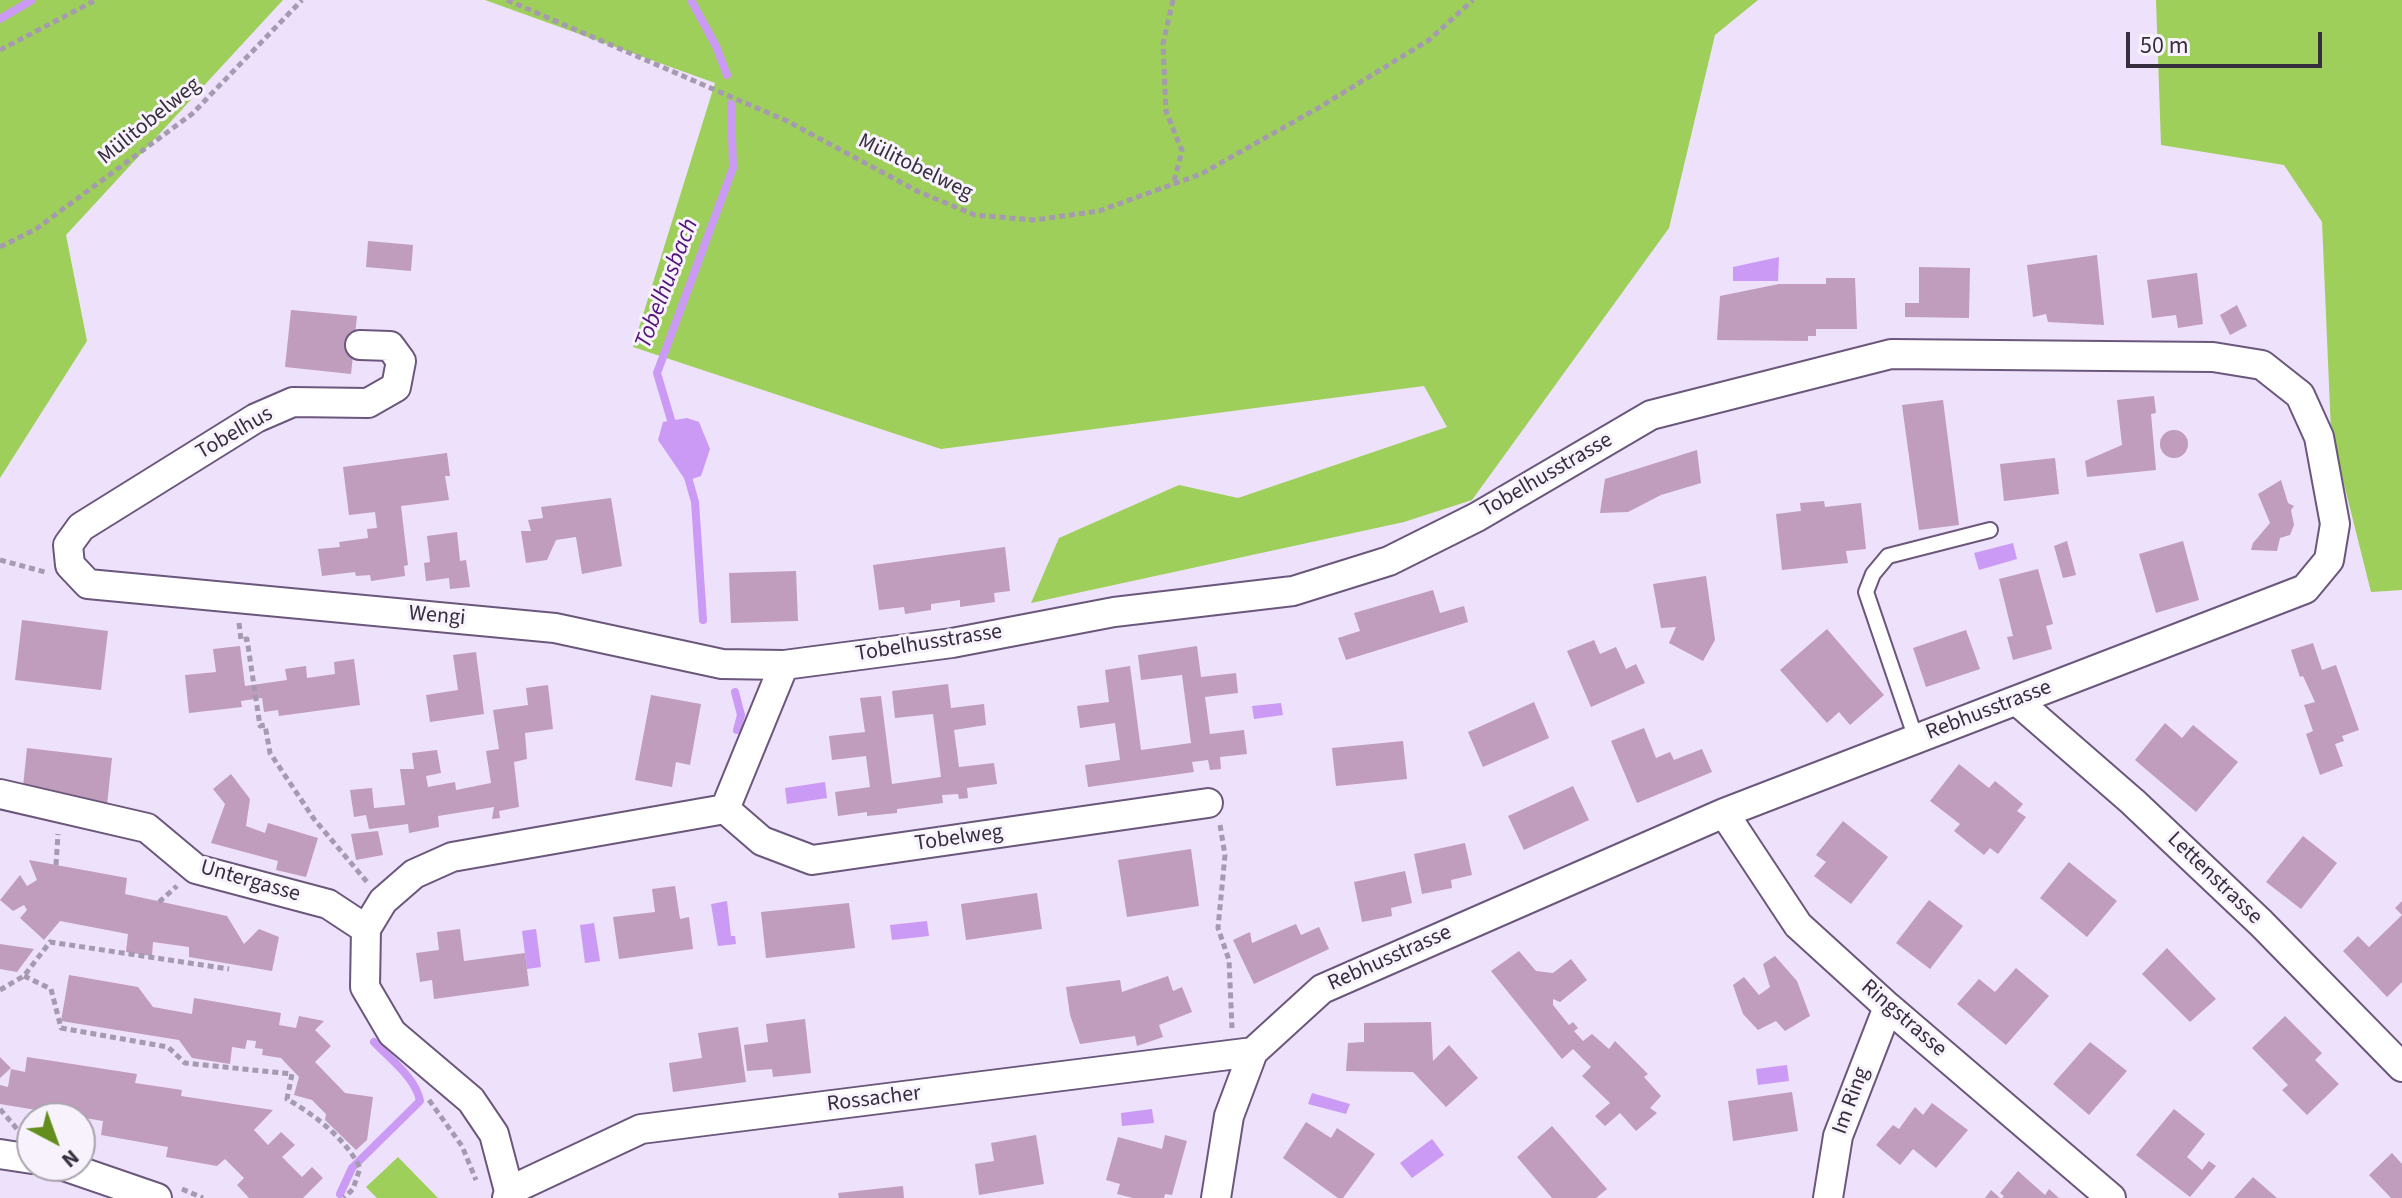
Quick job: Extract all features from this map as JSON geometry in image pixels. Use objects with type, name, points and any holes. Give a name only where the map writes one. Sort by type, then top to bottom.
[{"type":"street","name":"Tobelhus","points":[[88,584],[70,565],[68,545],[81,527],[256,418],[293,402],[368,403],[396,387],[401,361],[390,346],[360,345]]},
{"type":"street","name":"Tobelhusstrasse","points":[[784,665],[952,643],[1114,612],[1293,591],[1389,561],[1477,517],[1651,415],[1891,354]]},
{"type":"street","name":"Rebhusstrasse","points":[[1218,1198],[1229,1116],[1243,1053],[1322,989],[1724,813],[2305,589],[2329,560],[2335,524],[2319,437],[2300,395],[2262,365],[2213,357],[1891,354]]},
{"type":"street","name":"Wengi","points":[[88,584],[555,628],[722,664],[784,665]]},
{"type":"street","points":[[508,1195],[494,1134],[471,1100],[392,1033],[365,987],[366,929],[383,901],[414,874],[452,857],[725,809],[784,665]]},
{"type":"street","name":"Lettenstrasse","points":[[2017,701],[2133,802],[2261,923],[2402,1067]]},
{"type":"street","name":"Untergasse","points":[[0,794],[147,828],[196,869],[328,904],[366,929]]},
{"type":"street","name":"Tobelweg","points":[[725,809],[762,841],[812,860],[1208,803]]},
{"type":"street","name":"Ringstrasse","points":[[1724,813],[1798,925],[1888,1007],[2111,1198]]},
{"type":"street","name":"Im Ring","points":[[1828,1198],[1838,1136],[1888,1007]]},
{"type":"street","name":"Rossacher","points":[[508,1195],[641,1129],[1243,1053]]},
{"type":"street","points":[[96,1177],[157,1198]]},
{"type":"lane","points":[[1916,739],[1866,592],[1873,574],[1888,556],[1990,530]]},
{"type":"path","points":[[0,50],[96,0]]},
{"type":"path","name":"Mülitobelweg","points":[[0,247],[36,229],[192,114],[302,0]]},
{"type":"path","name":"Mülitobelweg","points":[[507,0],[787,121],[919,192],[975,215],[1034,220],[1099,211],[1201,174],[1334,99],[1429,40],[1473,0]]},
{"type":"path","points":[[1173,0],[1163,44],[1166,111],[1182,151],[1173,185]]},
{"type":"path","points":[[235,598],[241,640],[247,639],[260,726],[265,725],[270,753],[314,819],[383,901]]},
{"type":"path","points":[[1208,803],[1220,826],[1225,855],[1218,928],[1229,960],[1243,1053]]},
{"type":"path","points":[[0,990],[24,976],[50,942],[229,969]]},
{"type":"path","points":[[120,954],[127,949]]},
{"type":"path","points":[[24,976],[51,989],[61,1028],[168,1047],[185,1063],[292,1074],[287,1099],[309,1111],[352,1153],[360,1168],[353,1189],[344,1198]]},
{"type":"path","points":[[419,1056],[429,1103],[462,1146],[479,1187]]},
{"type":"path","points":[[0,1109],[16,1127]]},
{"type":"green space","points":[[0,0],[283,0],[66,235],[87,341],[0,478]]},
{"type":"green space","points":[[485,0],[1758,0],[1715,35],[1669,228],[1472,500],[1404,522],[1031,603],[1059,538],[1179,485],[1238,498],[1447,427],[1424,386],[941,449],[633,347],[715,83]]},
{"type":"green space","points":[[2156,0],[2402,0],[2402,590],[2371,592],[2331,432],[2322,222],[2284,165],[2161,145]]},
{"type":"green space","points":[[398,1157],[438,1198],[377,1198],[366,1187]]},
{"type":"shaded area","points":[[1779,257],[1778,281],[1733,281],[1733,267]]},
{"type":"shaded area","points":[[687,418],[699,422],[710,449],[701,476],[686,481],[658,440],[663,422]]},
{"type":"shaded area","points":[[2013,543],[2017,559],[1979,570],[1974,553]]},
{"type":"shaded area","points":[[1281,703],[1283,715],[1254,719],[1252,706]]},
{"type":"shaded area","points":[[825,782],[827,798],[787,804],[785,788]]},
{"type":"shaded area","points":[[727,901],[731,936],[735,936],[736,944],[718,946],[711,904]]},
{"type":"shaded area","points":[[927,921],[929,936],[892,940],[890,925]]},
{"type":"shaded area","points":[[594,923],[600,961],[585,963],[580,925]]},
{"type":"shaded area","points":[[536,929],[541,967],[527,969],[522,931]]},
{"type":"shaded area","points":[[1787,1065],[1789,1081],[1758,1085],[1756,1069]]},
{"type":"shaded area","points":[[1312,1093],[1350,1104],[1346,1114],[1308,1104]]},
{"type":"shaded area","points":[[1152,1109],[1154,1123],[1122,1126],[1121,1113]]},
{"type":"shaded area","points":[[1432,1139],[1444,1155],[1412,1178],[1400,1163]]},
{"type":"building","points":[[368,241],[413,245],[411,271],[366,267]]},
{"type":"building","points":[[2097,255],[2104,325],[2048,322],[2046,314],[2033,317],[2027,265]]},
{"type":"building","points":[[1919,267],[1970,268],[1969,318],[1905,317],[1905,303],[1919,303]]},
{"type":"building","points":[[2197,273],[2203,324],[2178,328],[2176,315],[2152,318],[2147,280]]},
{"type":"building","points":[[1826,278],[1855,278],[1857,329],[1816,329],[1816,336],[1808,336],[1808,341],[1717,340],[1720,296],[1779,284],[1826,284]]},
{"type":"building","points":[[2237,305],[2247,326],[2230,335],[2220,315]]},
{"type":"building","points":[[291,310],[357,316],[351,374],[285,367]]},
{"type":"building","points":[[2154,396],[2156,413],[2151,414],[2156,470],[2087,477],[2085,461],[2122,445],[2117,400]]},
{"type":"building","points":[[1943,400],[1959,525],[1919,530],[1902,405]]},
{"type":"building","points":[[2174,430],[2184,434],[2188,444],[2184,454],[2174,458],[2164,454],[2160,444],[2164,434]]},
{"type":"building","points":[[1697,450],[1701,483],[1661,495],[1628,512],[1600,513],[1605,479]]},
{"type":"building","points":[[447,453],[450,476],[445,476],[449,500],[401,506],[408,565],[404,566],[405,576],[371,581],[370,575],[356,576],[355,572],[322,576],[318,549],[340,547],[339,542],[368,538],[367,529],[377,528],[375,512],[349,515],[343,467]]},
{"type":"building","points":[[2055,458],[2059,494],[2004,501],[2000,464]]},
{"type":"building","points":[[2281,480],[2288,503],[2294,506],[2291,510],[2294,525],[2290,535],[2280,538],[2277,551],[2251,550],[2270,523],[2258,494]]},
{"type":"building","points":[[611,498],[622,566],[582,574],[576,537],[556,540],[547,560],[526,563],[521,531],[531,531],[528,520],[543,518],[541,507]]},
{"type":"building","points":[[1824,501],[1825,507],[1861,503],[1866,549],[1846,551],[1848,563],[1782,570],[1776,514],[1801,511],[1800,503]]},
{"type":"building","points":[[457,532],[460,561],[466,560],[470,587],[450,589],[449,578],[426,581],[424,563],[430,562],[427,536]]},
{"type":"building","points":[[2067,541],[2076,575],[2063,578],[2054,546]]},
{"type":"building","points":[[2183,541],[2199,600],[2156,613],[2139,554]]},
{"type":"building","points":[[1005,547],[1010,591],[994,593],[995,602],[960,607],[960,600],[931,604],[931,610],[905,614],[904,607],[879,610],[873,565]]},
{"type":"building","points":[[2038,569],[2053,624],[2046,626],[2052,649],[2013,660],[2007,637],[2013,636],[1999,579]]},
{"type":"building","points":[[796,571],[798,621],[731,623],[729,573]]},
{"type":"building","points":[[1706,576],[1715,640],[1703,661],[1669,643],[1676,627],[1661,628],[1653,584]]},
{"type":"building","points":[[1433,590],[1440,613],[1464,606],[1468,622],[1346,660],[1338,638],[1360,631],[1354,613]]},
{"type":"building","points":[[22,620],[108,631],[101,690],[15,680]]},
{"type":"building","points":[[1827,629],[1884,695],[1850,725],[1839,712],[1827,723],[1780,670]]},
{"type":"building","points":[[1966,630],[1980,669],[1926,687],[1913,648]]},
{"type":"building","points":[[1594,640],[1600,654],[1616,647],[1626,669],[1636,664],[1645,683],[1591,707],[1567,651]]},
{"type":"building","points":[[2313,643],[2322,670],[2336,665],[2359,730],[2342,736],[2344,741],[2335,744],[2343,766],[2320,775],[2306,734],[2313,731],[2304,705],[2315,702],[2303,676],[2300,677],[2291,650]]},
{"type":"building","points":[[240,646],[245,686],[287,680],[285,669],[306,666],[307,678],[335,674],[334,662],[354,659],[360,705],[279,716],[278,710],[264,712],[262,698],[241,701],[242,707],[189,713],[185,675],[216,672],[213,649]]},
{"type":"building","points":[[1197,646],[1201,677],[1236,673],[1238,693],[1205,697],[1210,734],[1244,730],[1247,754],[1220,757],[1221,769],[1210,770],[1208,760],[1192,762],[1194,772],[1088,787],[1085,765],[1120,760],[1115,723],[1080,728],[1077,706],[1109,702],[1105,670],[1130,666],[1141,750],[1191,743],[1182,675],[1141,680],[1138,655]]},
{"type":"building","points":[[476,652],[484,714],[430,722],[426,695],[458,690],[453,655]]},
{"type":"building","points":[[948,684],[951,708],[984,704],[986,725],[954,730],[959,767],[994,763],[997,784],[967,788],[968,798],[959,799],[958,794],[942,795],[943,803],[897,809],[897,813],[867,816],[867,812],[838,816],[835,792],[870,787],[866,756],[832,760],[829,736],[865,732],[860,698],[881,696],[892,784],[941,777],[933,714],[895,718],[892,691]]},
{"type":"building","points":[[548,685],[553,729],[525,733],[527,759],[514,762],[519,807],[499,811],[500,818],[492,819],[494,807],[438,816],[439,827],[409,833],[408,824],[369,829],[366,815],[354,817],[350,790],[372,788],[374,808],[405,805],[400,769],[414,769],[412,753],[437,750],[441,773],[426,776],[428,787],[455,782],[456,790],[491,783],[486,751],[499,749],[493,710],[528,705],[526,688]]},
{"type":"building","points":[[651,695],[701,704],[690,765],[676,762],[672,787],[635,780]]},
{"type":"building","points":[[1534,702],[1549,738],[1483,767],[1468,732]]},
{"type":"building","points":[[2165,723],[2182,738],[2193,725],[2238,762],[2196,812],[2135,760]]},
{"type":"building","points":[[1644,728],[1656,758],[1670,752],[1674,760],[1702,749],[1712,772],[1637,803],[1611,741]]},
{"type":"building","points":[[1403,741],[1407,779],[1336,786],[1332,748]]},
{"type":"building","points":[[27,748],[112,758],[107,805],[22,796]]},
{"type":"building","points":[[1959,764],[1989,788],[1995,781],[2023,804],[2017,811],[2026,817],[1998,854],[1990,848],[1984,855],[1954,831],[1960,824],[1930,801]]},
{"type":"building","points":[[231,774],[250,799],[246,826],[265,833],[268,823],[318,838],[306,877],[276,870],[278,861],[211,843],[225,804],[213,789]]},
{"type":"building","points":[[1573,786],[1589,820],[1524,850],[1508,816]]},
{"type":"building","points":[[1843,821],[1888,857],[1851,904],[1814,876],[1826,862],[1816,855]]},
{"type":"building","points":[[378,831],[383,855],[356,860],[351,834]]},
{"type":"building","points":[[2303,836],[2337,863],[2301,909],[2266,882]]},
{"type":"building","points":[[1465,843],[1472,875],[1451,880],[1452,888],[1422,894],[1414,854]]},
{"type":"building","points":[[1191,849],[1199,906],[1127,917],[1118,860]]},
{"type":"building","points":[[29,860],[127,878],[125,894],[227,916],[244,944],[259,929],[279,937],[272,971],[189,957],[189,947],[153,942],[152,956],[126,952],[128,934],[60,921],[44,940],[20,918],[27,910],[24,905],[13,911],[0,900],[20,875],[27,886],[37,880]]},
{"type":"building","points":[[2069,862],[2117,901],[2087,937],[2040,898]]},
{"type":"building","points":[[1405,871],[1412,903],[1391,908],[1392,916],[1362,922],[1354,882]]},
{"type":"building","points":[[675,886],[680,919],[689,917],[693,949],[619,959],[613,917],[655,912],[652,889]]},
{"type":"building","points":[[1037,893],[1042,929],[966,940],[961,904]]},
{"type":"building","points":[[1929,900],[1963,926],[1930,969],[1896,943]]},
{"type":"building","points":[[2402,901],[2402,915],[2395,908]]},
{"type":"building","points":[[849,903],[855,948],[766,958],[761,912]]},
{"type":"building","points":[[2402,915],[2402,982],[2387,997],[2343,951],[2358,936],[2369,947]]},
{"type":"building","points":[[1296,924],[1301,935],[1319,927],[1329,949],[1254,984],[1233,940],[1250,932],[1252,943]]},
{"type":"building","points":[[460,929],[464,961],[525,953],[529,986],[434,999],[432,980],[420,982],[416,953],[439,950],[437,932]]},
{"type":"building","points":[[0,944],[34,949],[17,972],[0,969]]},
{"type":"building","points":[[2167,948],[2216,999],[2190,1022],[2142,974]]},
{"type":"building","points":[[1519,951],[1536,971],[1553,973],[1571,959],[1587,980],[1560,1002],[1553,999],[1553,1005],[1569,1025],[1573,1022],[1578,1028],[1574,1031],[1583,1041],[1592,1034],[1609,1049],[1615,1041],[1648,1074],[1644,1077],[1661,1096],[1650,1108],[1657,1113],[1636,1131],[1620,1113],[1605,1126],[1595,1116],[1610,1103],[1582,1076],[1591,1067],[1573,1049],[1562,1059],[1491,971]]},
{"type":"building","points":[[1775,956],[1797,981],[1810,1016],[1785,1031],[1776,1021],[1758,1030],[1743,1014],[1733,985],[1744,977],[1759,995],[1770,987],[1763,964]]},
{"type":"building","points":[[2016,968],[2049,996],[2006,1045],[1957,1004],[1979,979],[1995,992]]},
{"type":"building","points":[[69,975],[138,987],[153,1007],[192,1014],[194,998],[281,1013],[279,1025],[296,1028],[299,1016],[324,1021],[315,1030],[331,1046],[315,1062],[345,1093],[373,1097],[367,1140],[356,1150],[325,1120],[326,1114],[312,1100],[294,1095],[299,1077],[281,1058],[262,1055],[263,1049],[255,1048],[256,1041],[247,1040],[245,1049],[232,1047],[230,1064],[192,1058],[179,1040],[61,1021]]},
{"type":"building","points":[[1168,976],[1173,991],[1182,987],[1192,1012],[1159,1025],[1163,1037],[1137,1046],[1135,1036],[1080,1044],[1070,1015],[1066,987],[1120,980],[1122,992]]},
{"type":"building","points":[[2285,1016],[2322,1053],[2315,1060],[2339,1084],[2307,1115],[2282,1090],[2288,1085],[2252,1048]]},
{"type":"building","points":[[805,1019],[811,1073],[773,1077],[772,1069],[747,1071],[744,1045],[768,1042],[766,1024]]},
{"type":"building","points":[[1431,1022],[1433,1061],[1449,1045],[1478,1078],[1446,1107],[1413,1072],[1346,1071],[1348,1043],[1364,1042],[1364,1023]]},
{"type":"building","points":[[738,1027],[746,1082],[673,1092],[669,1063],[702,1058],[698,1033]]},
{"type":"building","points":[[2090,1042],[2127,1071],[2089,1115],[2053,1084]]},
{"type":"building","points":[[0,1057],[11,1068],[0,1078]]},
{"type":"building","points":[[27,1057],[137,1074],[135,1083],[182,1090],[181,1096],[273,1110],[254,1130],[268,1145],[281,1132],[295,1145],[282,1157],[302,1177],[312,1167],[323,1178],[303,1198],[249,1198],[237,1185],[244,1178],[225,1159],[217,1166],[166,1157],[168,1147],[101,1135],[103,1121],[96,1120],[96,1102],[16,1102],[16,1107],[0,1104],[0,1085],[8,1087],[11,1069],[25,1072]]},
{"type":"building","points":[[1792,1092],[1798,1131],[1733,1141],[1728,1101]]},
{"type":"building","points":[[1932,1103],[1968,1130],[1936,1168],[1913,1149],[1900,1165],[1876,1145],[1893,1125],[1899,1129],[1915,1107],[1923,1115]]},
{"type":"building","points":[[2174,1109],[2205,1134],[2187,1157],[2202,1170],[2209,1161],[2216,1166],[2190,1197],[2136,1155]]},
{"type":"building","points":[[1306,1122],[1331,1138],[1337,1128],[1375,1154],[1343,1198],[1338,1198],[1283,1158]]},
{"type":"building","points":[[1552,1126],[1607,1189],[1596,1198],[1552,1198],[1517,1157]]},
{"type":"building","points":[[1036,1135],[1044,1184],[979,1195],[975,1164],[994,1161],[991,1143]]},
{"type":"building","points":[[1165,1135],[1187,1141],[1172,1195],[1133,1198],[1117,1194],[1120,1184],[1106,1180],[1118,1137],[1162,1149]]},
{"type":"building","points":[[2392,1153],[2402,1164],[2402,1198],[2391,1198],[2369,1175]]},
{"type":"building","points":[[2018,1171],[2045,1195],[2049,1189],[2059,1198],[2002,1198],[2004,1196],[2000,1193]]},
{"type":"building","points":[[2253,1177],[2277,1198],[2234,1198]]},
{"type":"building","points":[[903,1186],[904,1198],[839,1198],[838,1193]]},
{"type":"building","points":[[1991,1190],[2000,1198],[1985,1198]]},
{"type":"waterway","points":[[0,19],[32,0]]},
{"type":"waterway","name":"Tobelhusbach","points":[[691,0],[716,46],[727,75]]},
{"type":"waterway","name":"Tobelhusbach","points":[[674,430],[657,373],[733,168],[731,104]]},
{"type":"waterway","name":"Tobelhusbach","points":[[686,470],[695,502],[703,620]]},
{"type":"waterway","name":"Tobelhusbach","points":[[735,692],[741,715],[737,730]]},
{"type":"waterway","name":"Tobelhusbach","points":[[340,1194],[352,1168],[420,1101],[408,1077],[374,1042]]}]
